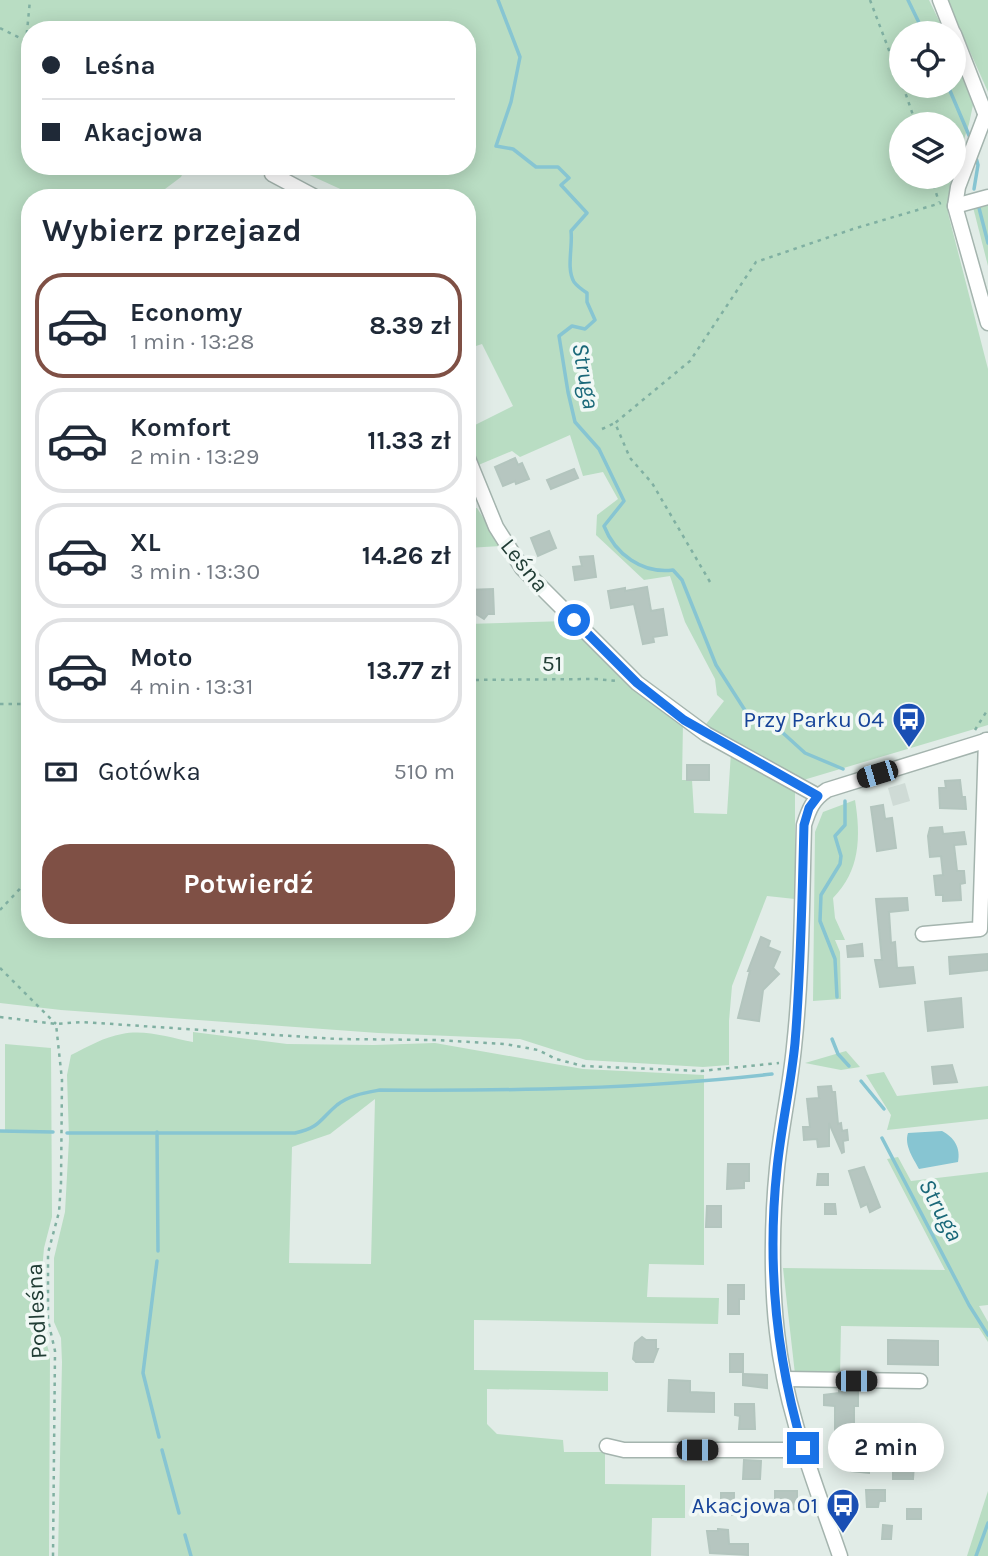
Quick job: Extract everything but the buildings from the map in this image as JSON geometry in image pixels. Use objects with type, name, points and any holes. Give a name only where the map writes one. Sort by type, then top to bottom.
[{"type":"street","points":[[940,0],[949,21]]},
{"type":"street","points":[[966,66],[986,118],[958,187],[955,206],[988,323]]},
{"type":"street","points":[[274,175],[300,189]]},
{"type":"street","points":[[955,206],[988,197]]},
{"type":"street","name":"Leśna","points":[[476,478],[496,527],[522,568],[637,683],[706,734],[818,796]]},
{"type":"street","points":[[841,1556],[803,1448],[785,1379],[777,1331],[775,1197],[800,975],[804,825],[809,808],[818,796],[827,790],[983,741],[980,929],[923,934]]},
{"type":"street","points":[[785,1379],[920,1381]]},
{"type":"street","points":[[607,1446],[624,1450],[803,1448]]},
{"type":"path","points":[[29,21],[30,0]]},
{"type":"path","points":[[870,0],[889,50]]},
{"type":"path","points":[[0,28],[21,38]]},
{"type":"path","points":[[935,189],[939,202]]},
{"type":"path","points":[[602,429],[615,423],[690,361],[756,262],[939,202],[955,206]]},
{"type":"path","points":[[615,423],[630,458],[652,483],[710,583]]},
{"type":"path","name":"51","points":[[476,680],[596,679],[637,683]]},
{"type":"path","points":[[0,704],[21,704]]},
{"type":"path","points":[[983,741],[974,732],[988,709]]},
{"type":"path","points":[[0,910],[21,888]]},
{"type":"path","points":[[0,968],[56,1024]]},
{"type":"path","points":[[0,1017],[56,1024],[82,1022],[336,1039],[505,1044],[538,1050],[556,1059],[583,1066],[701,1071],[792,1064]]},
{"type":"path","name":"Podleśna","points":[[53,1556],[55,1350],[48,1320],[48,1253],[59,1212],[61,1183],[62,1080],[56,1024]]},
{"type":"shaded area","points":[[905,783],[910,801],[893,806],[888,788]]},
{"type":"green space","points":[[0,0],[929,0],[939,21],[889,21],[889,98],[966,98],[966,87],[973,105],[969,124],[966,133],[966,112],[889,112],[889,189],[950,189],[948,213],[988,369],[988,725],[800,781],[739,744],[703,728],[724,701],[717,695],[715,679],[685,622],[670,576],[644,580],[596,535],[597,515],[618,499],[603,472],[583,476],[570,435],[520,457],[512,451],[476,466],[476,424],[513,406],[482,344],[476,346],[476,189],[340,189],[310,175],[476,175],[476,21],[21,21],[21,175],[182,175],[165,189],[21,189],[21,938],[476,938],[476,624],[567,621],[683,723],[682,780],[692,780],[694,813],[727,814],[731,752],[795,792],[795,899],[767,896],[732,986],[729,1065],[703,1067],[586,1060],[520,1039],[378,1033],[61,1010],[0,1003]]},
{"type":"green space","points":[[947,0],[988,0],[988,92],[966,43],[966,21],[956,21]]},
{"type":"green space","points":[[988,202],[988,266],[973,207]]},
{"type":"green space","points":[[476,508],[477,508],[501,546],[476,547]]},
{"type":"green space","points":[[855,800],[858,827],[856,853],[849,876],[833,898],[835,918],[845,940],[835,940],[840,952],[841,999],[813,1001],[815,832],[823,812]]},
{"type":"green space","points":[[193,1032],[287,1044],[435,1043],[583,1069],[704,1075],[704,1265],[649,1264],[647,1297],[719,1298],[718,1324],[474,1320],[474,1370],[608,1372],[608,1391],[487,1389],[487,1424],[497,1434],[563,1440],[564,1452],[605,1452],[605,1484],[685,1485],[685,1518],[652,1518],[651,1556],[58,1556],[62,1362],[61,1338],[54,1322],[54,1258],[65,1212],[69,1139],[67,1075],[71,1055],[109,1037],[131,1033],[193,1042]],"holes":[[[375,1099],[371,1264],[289,1263],[292,1147],[330,1134]]]},
{"type":"green space","points":[[5,1044],[51,1048],[52,1217],[44,1248],[41,1282],[43,1332],[50,1355],[49,1556],[0,1556],[0,1132],[5,1130]]},
{"type":"green space","points":[[846,1051],[860,1067],[841,1070],[805,1063]]},
{"type":"green space","points":[[884,1072],[897,1096],[988,1086],[988,1119],[887,1130],[891,1115],[866,1075]]},
{"type":"green space","points":[[898,1157],[911,1181],[988,1172],[988,1305],[979,1306],[988,1322],[988,1342],[979,1328],[841,1326],[840,1376],[795,1374],[783,1268],[945,1270],[887,1159]]},
{"type":"green space","points":[[988,1491],[988,1556],[967,1556]]},
{"type":"water","points":[[942,1131],[956,1143],[958,1162],[919,1169],[908,1147],[908,1133]]},
{"type":"waterway","name":"Struga","points":[[498,0],[520,57],[511,102],[496,146],[513,149],[536,167],[558,167],[569,178],[561,185],[587,213],[571,231],[570,270],[574,282],[587,293],[587,302],[595,320],[585,329],[572,326],[559,336],[575,422],[599,449],[624,501],[604,526],[615,545],[631,560],[651,569],[673,570],[682,580],[716,665],[748,715],[772,723],[805,753],[843,769]]},
{"type":"waterway","points":[[908,0],[918,21]]},
{"type":"waterway","points":[[953,98],[971,140]]},
{"type":"waterway","points":[[974,189],[978,165],[975,154]]},
{"type":"waterway","points":[[978,204],[988,243]]},
{"type":"waterway","name":"Struga","points":[[837,997],[835,959],[820,921],[821,895],[840,864],[841,856],[835,836],[845,825],[845,801]]},
{"type":"waterway","name":"Struga","points":[[832,1039],[838,1054],[849,1066]]},
{"type":"waterway","points":[[67,1133],[295,1133],[315,1125],[347,1099],[380,1090],[576,1088],[772,1074]]},
{"type":"waterway","name":"Struga","points":[[861,1081],[884,1109]]},
{"type":"waterway","points":[[0,1131],[53,1132]]},
{"type":"waterway","points":[[157,1132],[158,1251]]},
{"type":"waterway","name":"Struga","points":[[882,1138],[969,1305],[988,1335]]},
{"type":"waterway","points":[[157,1261],[143,1373],[159,1437]]},
{"type":"waterway","points":[[162,1450],[179,1513]]},
{"type":"waterway","name":"Struga","points":[[976,1556],[988,1523]]},
{"type":"waterway","points":[[185,1535],[191,1556]]},
{"type":"place","name":"Przy Parku 04","points":[[909,749]]},
{"type":"place","name":"Akacjowa 01","points":[[843,1535]]},
{"type":"route","points":[[574,620],[637,683],[684,720],[818,796],[809,808],[804,825],[800,975],[795,1045],[777,1166],[774,1212],[777,1331],[785,1379],[803,1448]]}]
